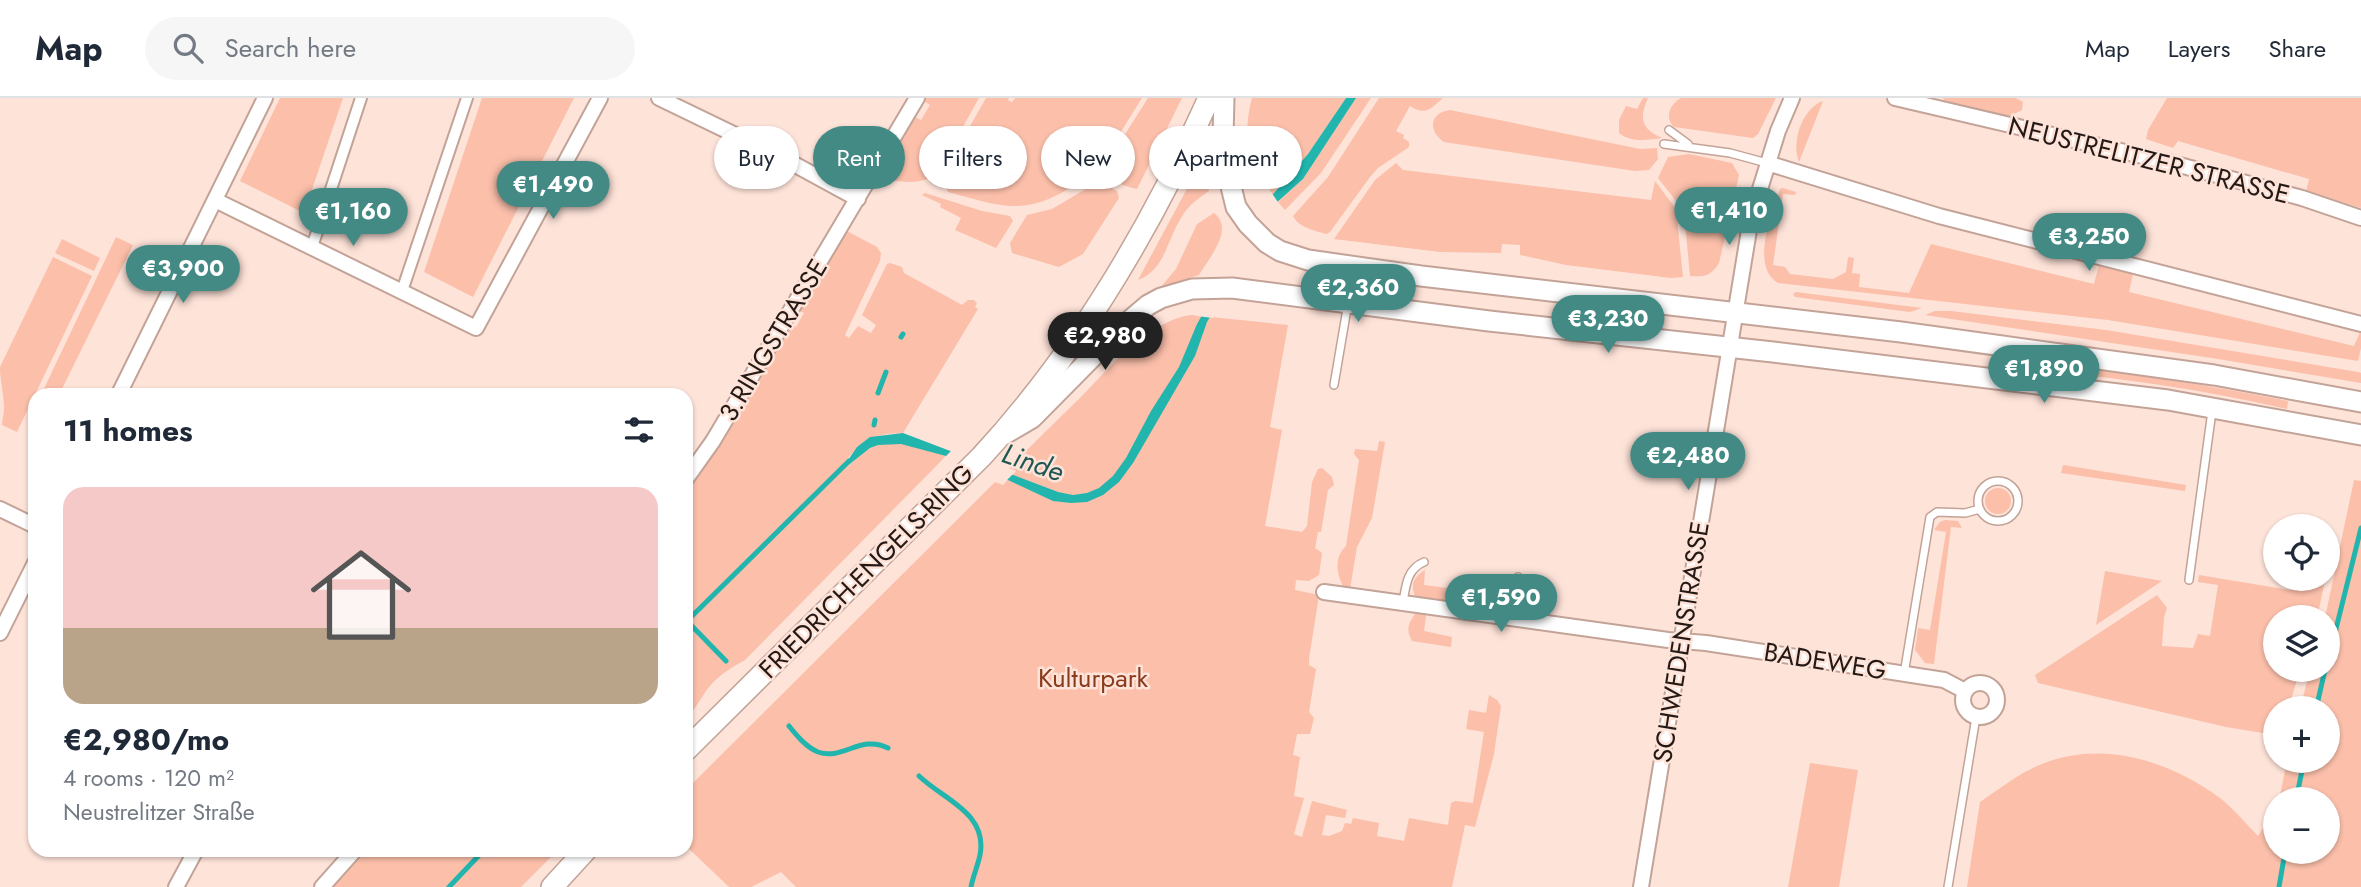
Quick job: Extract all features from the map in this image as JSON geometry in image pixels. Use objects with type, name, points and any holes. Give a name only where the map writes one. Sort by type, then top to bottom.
[{"type":"main road","name":"FRIEDRICH-ENGELS-RING","points":[[693,743],[999,437],[1061,359],[1102,300],[1154,210],[1209,98]]},
{"type":"main road","points":[[1224,98],[1223,137],[1226,166],[1237,207],[1248,224],[1263,239],[1280,251],[1308,260],[1421,276],[1901,332],[2214,375],[2361,402]]},
{"type":"main road","points":[[999,437],[1032,418],[1121,328],[1148,305],[1177,292],[1208,287],[2213,407],[2361,435]]},
{"type":"main road","points":[[552,887],[580,857]]},
{"type":"street","points":[[122,388],[265,98]]},
{"type":"street","points":[[312,247],[361,98]]},
{"type":"street","points":[[402,291],[467,98]]},
{"type":"street","points":[[215,200],[476,328],[600,98]]},
{"type":"street","points":[[659,98],[781,157],[858,199]]},
{"type":"street","name":"3.RINGSTRASSE","points":[[693,469],[713,441],[917,98]]},
{"type":"street","name":"SCHWEDENSTRASSE","points":[[1641,887],[1751,218],[1767,163],[1792,98]]},
{"type":"street","name":"NEUSTRELITZER STRASSE","points":[[1895,98],[2172,163],[2302,198],[2361,218]]},
{"type":"street","points":[[1767,163],[1938,216],[2361,324]]},
{"type":"street","points":[[0,509],[28,523]]},
{"type":"street","points":[[0,633],[28,577]]},
{"type":"street","name":"BADEWEG","points":[[1324,592],[1682,642],[1706,643],[1944,680],[1965,691],[1979,682],[1990,685],[1997,694],[1997,705],[1987,716],[1976,717]]},
{"type":"street","points":[[1965,691],[1964,706],[1976,717]]},
{"type":"street","points":[[176,887],[192,857]]},
{"type":"street","points":[[322,887],[349,857]]},
{"type":"lane","points":[[1669,130],[1692,147]]},
{"type":"lane","points":[[1664,144],[1692,147],[1767,163]]},
{"type":"lane","points":[[1334,384],[1349,303]]},
{"type":"lane","points":[[2189,580],[2213,407]]},
{"type":"lane","points":[[2001,481],[2015,492],[2015,511],[2006,519],[1992,520],[1980,509],[1980,492],[1989,483],[2001,481]]},
{"type":"lane","points":[[1904,674],[1930,517],[1937,512],[1965,513],[1980,509]]},
{"type":"lane","points":[[1403,602],[1410,573],[1415,566],[1424,562]]},
{"type":"lane","points":[[1513,618],[1518,578]]},
{"type":"lane","points":[[1948,887],[1976,717]]},
{"type":"green space","points":[[280,98],[343,98],[304,213],[240,181]]},
{"type":"green space","points":[[482,98],[574,98],[473,297],[424,272]]},
{"type":"green space","points":[[979,98],[963,126],[919,126],[919,181],[905,181],[905,128],[913,116],[921,120],[930,105],[922,100]]},
{"type":"green space","points":[[986,98],[1009,98],[1012,102],[1015,98],[1142,98],[1125,126],[1041,126],[1041,189],[1068,189],[1052,198],[1023,206],[995,204],[948,192],[946,189],[1027,189],[1027,126],[970,126]]},
{"type":"green space","points":[[1148,98],[1182,98],[1168,126],[1149,126],[1149,165],[1137,189],[1135,126],[1130,126]]},
{"type":"green space","points":[[1252,98],[1346,98],[1302,161],[1302,126],[1248,126]]},
{"type":"green space","points":[[1356,98],[1371,98],[1321,173],[1285,210],[1278,202],[1292,189],[1302,189],[1303,179]]},
{"type":"green space","points":[[1379,98],[1443,98],[1424,111],[1410,106],[1396,131],[1404,135],[1409,147],[1378,168],[1330,232],[1327,234],[1303,226],[1293,216],[1328,177]]},
{"type":"green space","points":[[1643,98],[1648,98],[1643,111],[1646,127],[1662,138],[1634,140],[1619,133],[1619,120],[1626,106],[1637,109]]},
{"type":"green space","points":[[1681,98],[1776,98],[1758,134],[1753,138],[1674,127],[1669,115],[1674,104]]},
{"type":"green space","points":[[1943,98],[2016,98],[2023,102],[2022,110],[2008,117],[1945,102]]},
{"type":"green space","points":[[2167,98],[2361,98],[2361,208],[2306,191],[2309,179],[2178,141],[2173,148],[2146,139],[2148,130]]},
{"type":"green space","points":[[1823,101],[1799,162],[1796,145],[1800,127],[1809,111]]},
{"type":"green space","points":[[1450,110],[1640,149],[1657,148],[1658,159],[1649,170],[1635,171],[1444,142],[1435,133],[1433,123],[1438,115]]},
{"type":"green space","points":[[1689,154],[1732,163],[1739,175],[1719,263],[1713,271],[1700,276],[1690,276],[1686,233],[1680,206],[1658,178],[1668,157]]},
{"type":"green space","points":[[1396,163],[1403,170],[1651,200],[1655,181],[1676,209],[1683,277],[1671,278],[1566,265],[1520,255],[1520,245],[1502,244],[1501,253],[1440,252],[1334,239],[1375,180]]},
{"type":"green space","points":[[1086,189],[1113,189],[1119,198],[1083,254],[1059,267],[1012,253],[1010,243],[1027,215],[1052,209]]},
{"type":"green space","points":[[1187,189],[1209,189],[1184,214],[1160,262],[1138,280]]},
{"type":"green space","points":[[1780,189],[1796,192],[1795,195],[1783,194],[1773,265],[1785,267],[1790,274],[1833,279],[1846,272],[1848,257],[1854,258],[1852,273],[1860,274],[1859,287],[1909,293],[1931,244],[2094,284],[2099,265],[2133,274],[2129,292],[2354,346],[2361,330],[2358,361],[2108,320],[1778,283],[1765,265],[1764,252],[1772,211]]},
{"type":"green space","points":[[925,193],[982,211],[1010,216],[1013,221],[996,248],[955,230],[961,218],[922,195]]},
{"type":"green space","points":[[1214,213],[1220,220],[1221,235],[1199,275],[1160,288],[1176,269],[1197,224]]},
{"type":"green space","points":[[843,229],[877,247],[881,253],[880,261],[845,335],[849,338],[858,326],[871,333],[876,325],[862,315],[887,264],[890,263],[902,267],[904,273],[962,305],[968,300],[974,300],[978,309],[903,433],[869,439],[844,463],[847,467],[869,449],[887,443],[918,447],[946,456],[745,660],[713,683],[693,711],[693,474],[789,323],[796,327],[804,313],[797,309]]},
{"type":"green space","points":[[116,237],[133,245],[62,388],[44,388]]},
{"type":"green space","points":[[62,239],[100,258],[94,271],[55,253]]},
{"type":"green space","points":[[53,257],[92,276],[38,388],[28,388],[28,409],[17,432],[2,425],[4,408],[0,367]]},
{"type":"green space","points":[[1796,292],[1922,308],[1910,312],[1795,297],[1793,294]]},
{"type":"green space","points":[[1935,311],[2106,330],[2358,372],[2361,373],[2361,383],[1925,315]]},
{"type":"green space","name":"Kulturpark","points":[[1191,315],[1288,325],[1270,427],[1282,430],[1265,526],[1302,532],[1307,526],[1312,482],[1318,469],[1322,468],[1332,477],[1334,485],[1328,490],[1321,532],[1318,532],[1315,548],[1322,553],[1319,575],[1309,581],[1296,580],[1295,590],[1319,595],[1309,659],[1309,665],[1316,669],[1309,712],[1314,718],[1310,734],[1297,734],[1293,755],[1300,757],[1294,796],[1304,798],[1294,834],[1302,837],[1312,801],[1347,810],[1345,818],[1326,815],[1322,835],[1329,836],[1342,831],[1345,823],[1351,824],[1353,818],[1379,823],[1377,836],[1404,841],[1409,818],[1448,825],[1451,803],[1473,803],[1484,732],[1466,729],[1469,710],[1486,713],[1489,695],[1501,706],[1494,754],[1475,827],[1465,825],[1452,887],[796,887],[781,872],[751,887],[729,887],[693,853],[693,783],[995,482],[1003,485],[1016,471],[1009,468],[1116,361],[1144,336],[1175,319]]},
{"type":"green space","points":[[2036,365],[2131,374],[2226,389],[2288,401],[2287,409],[2162,385],[2036,371]]},
{"type":"green space","points":[[1379,441],[1385,442],[1372,518],[1357,547],[1350,589],[1344,588],[1339,577],[1338,560],[1346,546],[1359,460],[1354,454],[1355,449],[1377,451]]},
{"type":"green space","points":[[2063,465],[2186,485],[2185,491],[2061,473]]},
{"type":"green space","points":[[2354,480],[2361,481],[2361,887],[1967,887],[1980,802],[2025,772],[2050,761],[2075,755],[2126,756],[2151,762],[2198,784],[2220,798],[2258,836],[2263,828],[2263,864],[2340,864],[2340,787],[2282,787],[2285,773],[2340,773],[2340,696],[2303,696],[2307,682],[2340,682],[2340,605],[2328,605],[2331,591],[2340,591],[2340,547]]},
{"type":"green space","points":[[1998,488],[2007,492],[2011,501],[2007,510],[1998,514],[1989,510],[1985,501],[1989,492]]},
{"type":"green space","points":[[1945,520],[1958,521],[1962,528],[1951,527],[1934,664],[1925,663],[1915,650],[1918,628],[1930,630],[1946,532],[1934,530]]},
{"type":"green space","points":[[1425,570],[1424,585],[1507,596],[1510,581],[1514,587],[1511,605],[1506,609],[1415,596],[1414,581]]},
{"type":"green space","points":[[2105,571],[2162,581],[2096,625]]},
{"type":"green space","points":[[2199,575],[2263,586],[2263,591],[2323,591],[2320,605],[2263,605],[2263,682],[2296,682],[2292,696],[2263,696],[2263,733],[2226,727],[2038,683],[2035,675],[2157,595],[2167,608],[2162,646],[2193,648],[2198,634],[2210,636],[2218,585],[2198,582]]},
{"type":"green space","points":[[1417,611],[1426,616],[1424,631],[1452,637],[1451,647],[1412,641],[1409,626]]},
{"type":"green space","points":[[1810,763],[1858,770],[1839,887],[1788,887]]},
{"type":"green space","points":[[356,857],[551,857],[521,887],[328,887]]},
{"type":"water","points":[[1346,98],[1356,98],[1302,180],[1302,161]]},
{"type":"water","points":[[1278,189],[1292,189],[1274,205],[1207,322],[1195,356],[1133,463],[1119,482],[1103,495],[1087,502],[1053,501],[946,456],[901,444],[870,448],[844,466],[857,447],[870,437],[903,433],[1058,492],[1073,495],[1099,488],[1113,476],[1126,458],[1179,367],[1197,324],[1268,200]]},
{"type":"pier","points":[[1271,192],[1280,205],[1213,318],[1197,316]]},
{"type":"pier","points":[[955,447],[1016,471],[1005,482],[943,459]]},
{"type":"waterway","points":[[878,393],[886,372]]},
{"type":"waterway","points":[[874,425],[875,420]]},
{"type":"waterway","name":"Linde","points":[[693,615],[849,461]]},
{"type":"waterway","points":[[2340,613],[2361,528]]},
{"type":"waterway","points":[[693,627],[726,661]]},
{"type":"waterway","points":[[2319,696],[2322,682]]},
{"type":"waterway","points":[[789,726],[818,752],[835,753],[869,744],[888,748]]},
{"type":"waterway","points":[[2299,787],[2302,773]]},
{"type":"waterway","points":[[919,776],[962,809],[977,828],[981,841],[980,855],[971,887]]},
{"type":"waterway","name":"Linde","points":[[449,887],[477,857]]},
{"type":"waterway","points":[[2279,887],[2283,864]]}]
